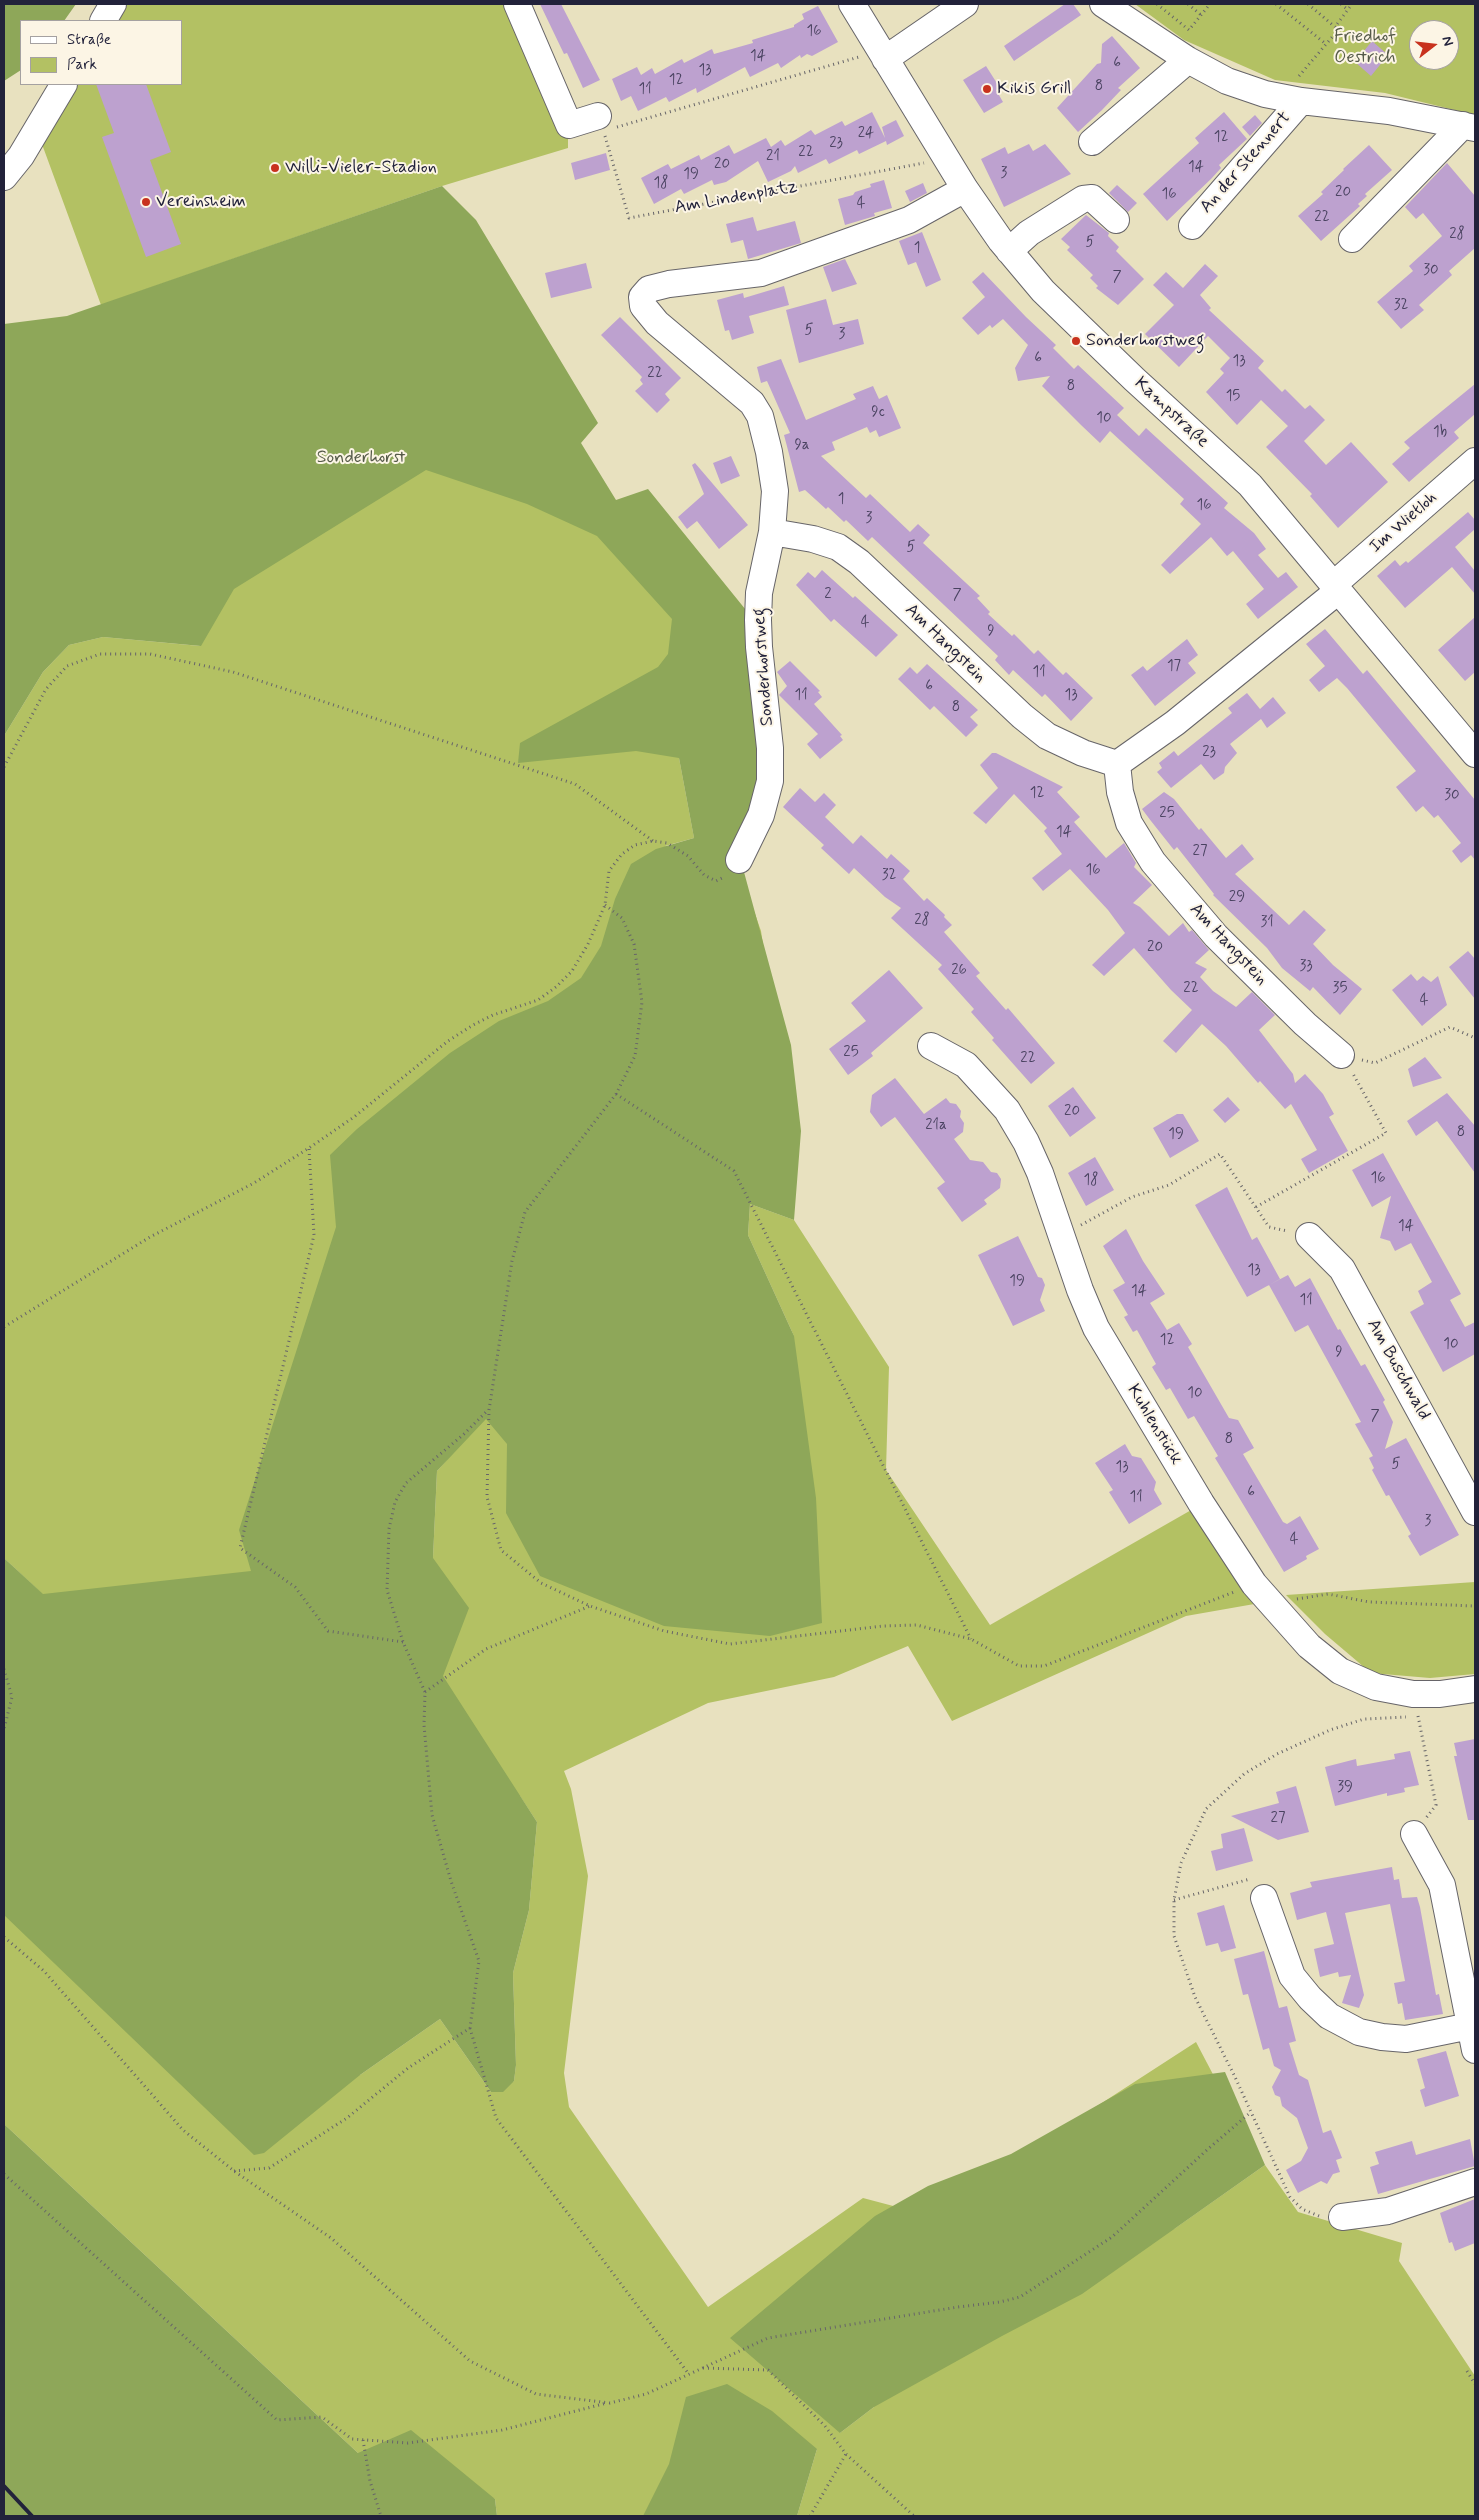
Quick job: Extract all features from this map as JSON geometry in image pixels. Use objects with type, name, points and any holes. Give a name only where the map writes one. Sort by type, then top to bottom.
[{"type":"street","points":[[104,20],[113,4]]},
{"type":"street","points":[[517,4],[569,125],[598,116]]},
{"type":"street","name":"Kampstraße","points":[[852,4],[965,190],[1009,251],[1044,290],[1134,379],[1250,485],[1475,754]]},
{"type":"street","points":[[883,55],[965,4]]},
{"type":"street","name":"An der Stennert","points":[[1103,4],[1188,60],[1227,81],[1265,94],[1300,89],[1389,111],[1469,127]]},
{"type":"street","points":[[1092,142],[1188,60]]},
{"type":"street","points":[[4,178],[21,156],[63,85]]},
{"type":"street","name":"An der Stennert","points":[[1192,226],[1300,89]]},
{"type":"street","name":"An der Stennert","points":[[1352,239],[1469,127]]},
{"type":"street","name":"Sonderhorstweg","points":[[738,860],[761,815],[770,782],[770,748],[758,647],[758,620],[759,593],[772,532],[775,491],[765,433],[760,416],[752,402],[657,322],[643,306],[642,297],[649,289],[669,284],[761,272],[909,220],[965,190]]},
{"type":"street","points":[[1009,251],[1030,233],[1083,199],[1092,198],[1116,220]]},
{"type":"street","name":"Im Wietloh","points":[[1335,588],[1475,461]]},
{"type":"street","name":"Am Hangstein","points":[[772,532],[813,539],[838,547],[860,562],[1022,716],[1047,736],[1083,753],[1116,764],[1120,792],[1129,823],[1153,862],[1216,936],[1348,1065]]},
{"type":"street","points":[[1116,764],[1175,723],[1335,588]]},
{"type":"street","name":"Kuhlenstück","points":[[931,1046],[966,1065],[1007,1110],[1026,1142],[1040,1173],[1080,1290],[1096,1328],[1200,1503],[1254,1584],[1309,1646],[1340,1672],[1376,1687],[1413,1694],[1440,1694],[1475,1689]]},
{"type":"street","name":"Am Buschwald","points":[[1309,1236],[1342,1269],[1475,1512]]},
{"type":"street","points":[[1264,1898],[1292,1976],[1310,1998],[1329,2016],[1359,2032],[1382,2037],[1406,2039],[1473,2038],[1442,1884],[1414,1834]]},
{"type":"street","points":[[1342,2217],[1388,2211],[1475,2182]]},
{"type":"path","points":[[1157,4],[1189,30],[1210,4]]},
{"type":"path","points":[[1188,4],[1202,15]]},
{"type":"path","points":[[1276,4],[1326,44]]},
{"type":"path","points":[[1300,89],[1326,44],[1338,30],[1308,4]]},
{"type":"path","points":[[1341,4],[1348,10]]},
{"type":"path","points":[[1335,27],[1352,4]]},
{"type":"path","points":[[598,116],[615,128],[883,55]]},
{"type":"path","name":"Am Lindenplatz","points":[[598,116],[628,218],[947,159]]},
{"type":"path","points":[[4,767],[46,689],[66,666],[100,654],[150,654],[233,672],[575,784],[653,841]]},
{"type":"path","points":[[4,1327],[150,1237],[254,1183],[309,1148],[388,1092],[448,1041],[493,1015],[538,1000],[556,987],[576,964],[588,944],[605,905],[609,870],[622,854],[635,845],[653,841],[667,843],[688,856],[704,875],[716,881],[730,873],[738,860]]},
{"type":"path","points":[[605,905],[622,918],[634,944],[642,1002],[635,1056],[616,1094],[525,1212],[512,1261],[488,1410],[487,1497],[501,1550],[541,1583],[590,1606],[664,1631],[730,1644],[883,1626],[917,1625],[951,1636],[971,1639],[1019,1666],[1044,1666],[1254,1584]]},
{"type":"path","points":[[1375,1063],[1450,1027],[1475,1038]]},
{"type":"path","points":[[1256,1207],[1386,1133],[1348,1065]]},
{"type":"path","points":[[616,1094],[734,1171],[971,1639]]},
{"type":"path","points":[[309,1148],[314,1235],[240,1548],[295,1587],[328,1631],[403,1642]]},
{"type":"path","points":[[1086,1222],[1132,1197],[1169,1185],[1220,1154],[1269,1227],[1309,1236]]},
{"type":"path","points":[[488,1410],[464,1434],[406,1483],[395,1502],[388,1529],[387,1590],[403,1642],[425,1692],[424,1726],[432,1815],[451,1881],[479,1962],[470,2028],[496,2118],[688,2373]]},
{"type":"path","points":[[1272,1604],[1328,1594],[1369,1602],[1475,1606]]},
{"type":"path","points":[[425,1692],[486,1649],[590,1606]]},
{"type":"path","points":[[4,1669],[12,1697],[4,1728]]},
{"type":"path","points":[[1414,1834],[1436,1805],[1418,1717]]},
{"type":"path","points":[[1174,1900],[1252,1879],[1264,1898]]},
{"type":"path","points":[[4,1937],[44,1971],[183,2130],[234,2171],[331,2238],[470,2361],[536,2394],[610,2402]]},
{"type":"path","points":[[234,2171],[269,2168],[347,2118],[408,2068],[470,2028]]},
{"type":"path","points":[[4,2174],[277,2420],[322,2417],[352,2439],[408,2443],[502,2430],[646,2394],[688,2373],[768,2338],[1000,2302],[1020,2297],[1112,2237],[1208,2148],[1251,2112]]},
{"type":"path","points":[[700,2368],[768,2370],[825,2426],[846,2454],[914,2516]]},
{"type":"path","points":[[1467,2371],[1475,2384]]},
{"type":"path","points":[[363,2440],[370,2481],[381,2516]]},
{"type":"path","points":[[810,2516],[846,2454]]},
{"type":"green space","points":[[4,4],[76,4],[65,20],[20,20],[20,71],[4,81]]},
{"type":"green space","points":[[118,4],[513,4],[568,127],[568,148],[442,186],[101,305],[39,136],[67,85],[182,85],[182,20],[109,20]]},
{"type":"green space","name":"Friedhof Oestrich","points":[[1135,4],[1475,4],[1475,115],[1385,93],[1275,80],[1184,40]]},
{"type":"green space","name":"Sonderhorst","points":[[442,186],[476,220],[598,423],[581,443],[616,500],[648,489],[754,620],[768,748],[741,861],[791,1045],[801,1131],[794,1220],[750,1204],[748,1235],[794,1336],[816,1498],[822,1623],[770,1636],[664,1626],[540,1576],[506,1513],[507,1444],[486,1419],[437,1471],[433,1558],[469,1608],[443,1676],[537,1822],[529,1910],[513,1973],[516,2065],[514,2081],[503,2092],[491,2092],[440,2019],[360,2075],[264,2153],[254,2155],[4,1915],[4,1558],[43,1594],[251,1571],[239,1530],[336,1227],[330,1155],[357,1129],[450,1053],[499,1021],[548,1001],[581,978],[601,946],[615,899],[631,864],[656,849],[694,838],[679,758],[636,751],[518,763],[520,743],[658,667],[668,654],[672,619],[597,536],[527,504],[426,470],[234,589],[201,646],[103,637],[69,645],[43,672],[4,736],[4,324],[67,316]]},
{"type":"green space","points":[[4,372],[572,443],[616,506],[734,607],[679,758],[694,838],[665,846],[747,891],[761,931],[766,964],[668,1116],[794,1336],[748,1235],[750,1204],[794,1220],[889,1367],[886,1470],[990,1625],[1193,1509],[1260,1603],[1186,1616],[952,1721],[908,1646],[834,1677],[708,1703],[564,1771],[571,1789],[588,1876],[564,2073],[569,2107],[708,2307],[863,2198],[897,2207],[966,2191],[1196,2042],[1238,2122],[1174,2229],[1265,2165],[1298,2212],[1402,2243],[1399,2261],[1475,2376],[1475,2516],[797,2516],[817,2449],[750,2516],[497,2516],[495,2499],[358,2453],[4,2124],[4,1915],[360,2075],[440,2019],[491,2092],[514,2081],[516,2065],[513,1973],[529,1910],[537,1822],[520,1796],[441,2014],[35,1587],[4,1558],[4,736],[43,672],[69,645],[103,637],[200,646]],"holes":[[[447,1460],[437,1471],[433,1558],[418,1483]],[[842,2389],[874,2407],[840,2433]]]},
{"type":"green space","points":[[1475,1582],[1475,1674],[1430,1678],[1371,1673],[1325,1634],[1286,1595]]},
{"type":"green space","points":[[1225,2072],[1265,2165],[1082,2294],[874,2407],[840,2433],[730,2338],[875,2216],[928,2186],[1011,2154],[1135,2084]]},
{"type":"green space","points":[[4,2124],[358,2453],[411,2430],[495,2499],[497,2516],[4,2516]]},
{"type":"green space","points":[[727,2384],[772,2411],[817,2449],[797,2516],[643,2516],[669,2464],[686,2397]]},
{"type":"building","points":[[540,4],[561,4],[600,80],[583,88],[567,53],[564,54]]},
{"type":"building","points":[[1065,4],[1073,4],[1081,15],[1014,61],[1004,46]]},
{"type":"building","points":[[818,6],[838,42],[812,56],[807,54],[801,58],[800,55],[781,68],[778,63],[750,77],[745,67],[697,93],[696,88],[669,102],[666,97],[638,111],[631,96],[621,101],[612,79],[637,67],[641,75],[652,68],[655,74],[682,59],[684,63],[712,49],[714,54],[753,43],[752,40],[794,27],[794,25],[804,19],[802,14]]},
{"type":"building","points":[[1112,36],[1140,68],[1118,88],[1121,90],[1102,110],[1078,132],[1057,108],[1097,64],[1101,63],[1102,44]]},
{"type":"building","points":[[1372,41],[1388,55],[1371,76],[1355,62]]},
{"type":"building","points":[[986,66],[1000,88],[996,90],[1003,102],[984,113],[963,80]]},
{"type":"building","name":"Vereinsheim","points":[[96,85],[146,85],[171,152],[150,160],[181,244],[146,257],[102,137],[114,133]]},
{"type":"building","points":[[872,112],[885,138],[882,127],[896,120],[904,136],[887,145],[886,141],[859,154],[857,150],[829,164],[826,159],[798,173],[795,166],[791,171],[768,182],[758,161],[726,182],[714,185],[712,180],[684,194],[681,189],[654,204],[641,178],[668,164],[671,169],[699,155],[701,160],[729,145],[734,154],[766,138],[771,147],[781,140],[785,146],[811,130],[815,135],[842,121],[845,126]]},
{"type":"building","points":[[1224,112],[1247,139],[1219,165],[1221,168],[1211,179],[1167,221],[1143,194],[1199,143],[1195,138]]},
{"type":"building","points":[[1255,115],[1262,123],[1250,136],[1242,127]]},
{"type":"building","points":[[1029,144],[1033,151],[1045,144],[1071,174],[1004,207],[981,159],[1005,147],[1008,154]]},
{"type":"building","points":[[1369,145],[1392,170],[1365,194],[1367,196],[1358,204],[1360,206],[1321,241],[1298,216],[1323,194],[1321,192]]},
{"type":"building","points":[[606,153],[610,170],[575,180],[571,163]]},
{"type":"building","points":[[1447,163],[1475,196],[1475,248],[1449,271],[1452,275],[1419,305],[1424,310],[1401,329],[1377,302],[1413,271],[1409,266],[1442,236],[1423,213],[1416,219],[1405,207]]},
{"type":"building","points":[[884,180],[892,208],[874,213],[875,216],[845,225],[838,199],[853,195],[855,192],[871,187],[870,184]]},
{"type":"building","points":[[923,183],[927,193],[910,202],[905,191]]},
{"type":"building","points":[[1117,185],[1137,203],[1128,212],[1109,193]]},
{"type":"building","points":[[1086,215],[1109,233],[1108,236],[1119,247],[1116,251],[1144,279],[1118,305],[1096,288],[1098,286],[1090,278],[1093,275],[1067,250],[1070,247],[1061,239]]},
{"type":"building","points":[[753,217],[757,231],[795,221],[801,243],[748,259],[743,240],[731,243],[726,224]]},
{"type":"building","points":[[922,232],[941,280],[926,287],[916,262],[908,265],[899,241]]},
{"type":"building","points":[[845,259],[857,284],[832,292],[823,267]]},
{"type":"building","points":[[586,263],[592,288],[551,298],[545,273]]},
{"type":"building","points":[[1205,264],[1218,276],[1200,295],[1211,308],[1209,310],[1264,361],[1258,368],[1282,392],[1285,389],[1305,409],[1310,405],[1325,420],[1304,441],[1326,465],[1351,442],[1388,482],[1338,528],[1310,496],[1312,494],[1266,447],[1288,426],[1261,400],[1237,425],[1206,392],[1224,373],[1220,369],[1230,358],[1208,336],[1179,367],[1145,334],[1174,305],[1153,285],[1166,272],[1183,288]]},
{"type":"building","points":[[983,272],[1056,345],[1053,348],[1074,369],[1078,365],[1124,408],[1117,415],[1139,436],[1146,428],[1228,503],[1224,508],[1254,533],[1266,549],[1258,555],[1278,578],[1286,572],[1298,587],[1258,619],[1246,604],[1264,589],[1233,551],[1227,556],[1211,537],[1170,574],[1161,565],[1201,524],[1180,504],[1184,499],[1110,431],[1100,443],[1081,425],[1042,386],[1050,376],[1018,381],[1015,368],[1028,345],[1003,319],[992,328],[990,325],[978,335],[962,318],[985,297],[972,282]]},
{"type":"building","points":[[784,286],[789,305],[749,316],[754,333],[732,340],[729,330],[725,331],[717,300],[743,293],[744,298]]},
{"type":"building","points":[[826,299],[833,325],[858,319],[864,344],[799,363],[786,310]]},
{"type":"building","points":[[620,317],[681,378],[665,394],[670,400],[657,413],[635,391],[643,384],[640,380],[642,377],[601,335]]},
{"type":"building","points":[[781,359],[806,420],[856,399],[853,394],[873,386],[879,399],[887,395],[901,428],[879,437],[876,430],[870,433],[867,427],[832,442],[835,450],[821,456],[866,498],[870,494],[910,532],[918,524],[930,535],[923,543],[980,596],[977,598],[990,612],[988,614],[1012,636],[1014,634],[1034,654],[1038,650],[1063,675],[1066,672],[1093,698],[1071,721],[1045,694],[1042,697],[1013,670],[1009,675],[995,660],[998,656],[872,537],[868,541],[846,520],[844,522],[828,507],[826,509],[805,490],[799,492],[784,435],[790,433],[767,381],[761,383],[757,367]]},
{"type":"building","points":[[1475,384],[1475,414],[1454,432],[1459,438],[1409,482],[1392,464],[1410,448],[1404,442]]},
{"type":"building","points":[[731,456],[740,476],[721,484],[713,463]]},
{"type":"building","points":[[695,463],[748,525],[719,549],[697,521],[687,529],[678,517],[704,494],[692,465]]},
{"type":"building","points":[[1468,512],[1475,520],[1475,529],[1455,547],[1475,571],[1475,594],[1452,567],[1405,608],[1377,576],[1395,560],[1400,566],[1406,561],[1408,563]]},
{"type":"building","points":[[822,570],[853,598],[855,596],[898,635],[876,657],[834,619],[831,622],[796,585],[808,572],[815,578]]},
{"type":"building","points":[[1475,617],[1475,672],[1465,681],[1438,650]]},
{"type":"building","points":[[1325,629],[1363,674],[1367,670],[1475,800],[1475,860],[1471,855],[1461,863],[1452,851],[1461,843],[1438,815],[1434,818],[1423,806],[1416,812],[1396,787],[1416,771],[1347,688],[1337,678],[1319,692],[1309,680],[1325,666],[1306,644]]},
{"type":"building","points":[[1187,639],[1198,655],[1188,663],[1196,673],[1155,706],[1131,675],[1143,666],[1147,671]]},
{"type":"building","points":[[790,661],[820,691],[818,692],[822,697],[814,704],[842,735],[840,736],[843,740],[820,759],[807,744],[818,734],[779,695],[787,686],[777,672]]},
{"type":"building","points":[[927,664],[978,710],[970,717],[978,725],[966,737],[934,706],[930,710],[898,679],[910,667],[917,674]]},
{"type":"building","points":[[1247,693],[1260,709],[1273,697],[1286,713],[1267,728],[1261,719],[1230,744],[1237,753],[1225,767],[1224,773],[1214,780],[1201,764],[1171,788],[1157,772],[1162,768],[1159,763],[1174,751],[1178,756],[1232,713],[1228,708]]},
{"type":"building","points":[[992,753],[996,753],[1063,787],[1057,792],[1080,817],[1074,822],[1106,858],[1124,843],[1136,863],[1134,867],[1152,885],[1133,903],[1140,907],[1169,936],[1183,923],[1189,932],[1192,930],[1209,950],[1195,963],[1207,969],[1200,977],[1213,991],[1236,1007],[1252,992],[1275,1015],[1259,1030],[1293,1074],[1295,1083],[1305,1074],[1323,1094],[1334,1114],[1329,1117],[1348,1151],[1309,1173],[1301,1159],[1317,1150],[1291,1104],[1285,1109],[1260,1081],[1258,1083],[1226,1046],[1202,1024],[1176,1053],[1163,1041],[1192,1010],[1171,990],[1134,948],[1104,976],[1092,965],[1125,933],[1108,910],[1070,869],[1043,891],[1032,878],[1062,854],[1044,831],[1047,828],[1014,794],[986,824],[973,813],[998,788],[980,765]]},
{"type":"building","points":[[800,788],[815,802],[824,793],[836,805],[825,817],[853,844],[861,835],[887,859],[891,854],[910,871],[903,879],[924,901],[927,898],[945,915],[944,917],[952,925],[944,932],[980,973],[976,976],[1006,1010],[1008,1008],[1055,1063],[1031,1084],[992,1040],[994,1038],[971,1012],[974,1009],[938,969],[942,965],[891,918],[901,908],[885,897],[854,868],[849,874],[821,848],[824,845],[783,807]]},
{"type":"building","points":[[1164,792],[1174,799],[1199,830],[1201,828],[1226,858],[1242,844],[1254,859],[1235,874],[1289,925],[1304,910],[1326,930],[1313,944],[1333,965],[1362,989],[1340,1015],[1313,987],[1310,991],[1282,968],[1267,948],[1213,895],[1177,847],[1174,850],[1151,821],[1142,809]]},
{"type":"building","points":[[1468,951],[1475,959],[1475,999],[1449,967]]},
{"type":"building","points":[[889,970],[923,1008],[871,1053],[873,1056],[848,1075],[829,1049],[866,1021],[851,1003]]},
{"type":"building","points":[[1411,974],[1417,981],[1423,976],[1431,982],[1438,976],[1447,1005],[1422,1026],[1392,990]]},
{"type":"building","points":[[1425,1057],[1442,1078],[1413,1087],[1408,1069]]},
{"type":"building","points":[[895,1078],[924,1114],[946,1098],[950,1103],[956,1104],[961,1111],[960,1117],[964,1123],[963,1132],[954,1139],[970,1160],[983,1162],[991,1172],[997,1173],[1001,1179],[1000,1188],[984,1200],[987,1204],[962,1222],[937,1188],[945,1182],[895,1117],[881,1127],[870,1112],[872,1095]]},
{"type":"building","points":[[1073,1087],[1096,1118],[1070,1137],[1048,1106]]},
{"type":"building","points":[[1447,1093],[1475,1126],[1475,1173],[1437,1121],[1416,1136],[1407,1121]]},
{"type":"building","points":[[1228,1097],[1240,1110],[1225,1123],[1213,1110]]},
{"type":"building","points":[[1177,1114],[1183,1114],[1199,1141],[1170,1158],[1153,1128]]},
{"type":"building","points":[[1383,1153],[1461,1294],[1450,1300],[1465,1327],[1475,1322],[1475,1354],[1443,1372],[1410,1312],[1424,1304],[1418,1291],[1432,1282],[1411,1243],[1395,1251],[1390,1241],[1380,1238],[1391,1196],[1372,1207],[1352,1170]]},
{"type":"building","points":[[1095,1157],[1114,1190],[1086,1206],[1068,1173]]},
{"type":"building","points":[[1227,1187],[1252,1240],[1257,1237],[1280,1279],[1247,1297],[1195,1205]]},
{"type":"building","points":[[1126,1229],[1143,1261],[1165,1294],[1150,1303],[1167,1330],[1179,1323],[1192,1344],[1188,1347],[1229,1418],[1238,1420],[1254,1448],[1243,1454],[1283,1522],[1287,1524],[1300,1516],[1319,1549],[1306,1556],[1307,1559],[1284,1572],[1215,1458],[1218,1456],[1194,1416],[1188,1419],[1170,1388],[1166,1390],[1152,1367],[1156,1364],[1137,1330],[1133,1332],[1124,1317],[1128,1315],[1113,1290],[1125,1283],[1103,1246]]},
{"type":"building","points":[[1018,1236],[1038,1277],[1042,1278],[1045,1285],[1040,1300],[1045,1311],[1013,1326],[978,1255]]},
{"type":"building","points":[[1288,1275],[1295,1287],[1310,1278],[1338,1330],[1340,1329],[1361,1366],[1365,1364],[1385,1400],[1383,1402],[1393,1422],[1385,1449],[1406,1438],[1459,1535],[1420,1556],[1408,1536],[1411,1534],[1389,1495],[1386,1496],[1372,1470],[1374,1468],[1369,1458],[1373,1456],[1355,1424],[1361,1422],[1308,1325],[1295,1332],[1269,1285]]},
{"type":"building","points":[[1125,1444],[1132,1456],[1141,1458],[1156,1482],[1154,1490],[1162,1504],[1129,1524],[1109,1492],[1113,1490],[1095,1463]]},
{"type":"building","points":[[1475,1739],[1475,1820],[1468,1820],[1454,1756],[1457,1756],[1454,1743]]},
{"type":"building","points":[[1410,1751],[1419,1785],[1404,1788],[1405,1792],[1387,1796],[1387,1793],[1335,1806],[1325,1767],[1356,1759],[1357,1766],[1395,1759],[1394,1754]]},
{"type":"building","points":[[1296,1786],[1309,1832],[1278,1840],[1231,1816],[1279,1803],[1276,1792]]},
{"type":"building","points":[[1244,1828],[1253,1861],[1216,1871],[1211,1851],[1223,1848],[1221,1834]]},
{"type":"building","points":[[1392,1867],[1394,1880],[1399,1879],[1402,1898],[1417,1897],[1436,1995],[1439,1994],[1443,2014],[1405,2020],[1402,2003],[1398,2004],[1394,1983],[1405,1981],[1390,1904],[1345,1913],[1364,1995],[1359,2008],[1342,2003],[1351,1975],[1339,1977],[1338,1972],[1320,1977],[1314,1949],[1334,1944],[1326,1912],[1297,1920],[1290,1893],[1312,1887],[1310,1882]]},
{"type":"building","points":[[1224,1905],[1236,1948],[1221,1952],[1218,1943],[1206,1946],[1197,1913]]},
{"type":"building","points":[[1264,1951],[1279,2008],[1287,2006],[1296,2041],[1289,2043],[1299,2075],[1308,2080],[1323,2133],[1331,2130],[1342,2158],[1336,2160],[1340,2172],[1333,2174],[1327,2184],[1321,2181],[1298,2193],[1286,2170],[1301,2161],[1308,2148],[1297,2118],[1282,2106],[1280,2097],[1275,2095],[1272,2087],[1281,2070],[1274,2066],[1269,2048],[1263,2050],[1248,1994],[1243,1995],[1234,1959]]},
{"type":"building","points":[[1446,2051],[1459,2096],[1425,2107],[1420,2090],[1425,2088],[1417,2059]]},
{"type":"building","points":[[1470,2139],[1475,2166],[1378,2194],[1370,2167],[1379,2164],[1375,2152],[1412,2141],[1416,2155]]},
{"type":"building","points":[[1475,2199],[1475,2243],[1455,2251],[1452,2242],[1449,2243],[1440,2213]]},
{"type":"railway","points":[[4,2486],[32,2516]]},
{"type":"place","name":"Kikis Grill","points":[[987,89]]},
{"type":"place","name":"Willi-Vieler-Stadion","points":[[275,168]]},
{"type":"place","name":"Vereinsheim","points":[[146,202]]},
{"type":"place","name":"Sonderhorstweg","points":[[1076,341]]}]
